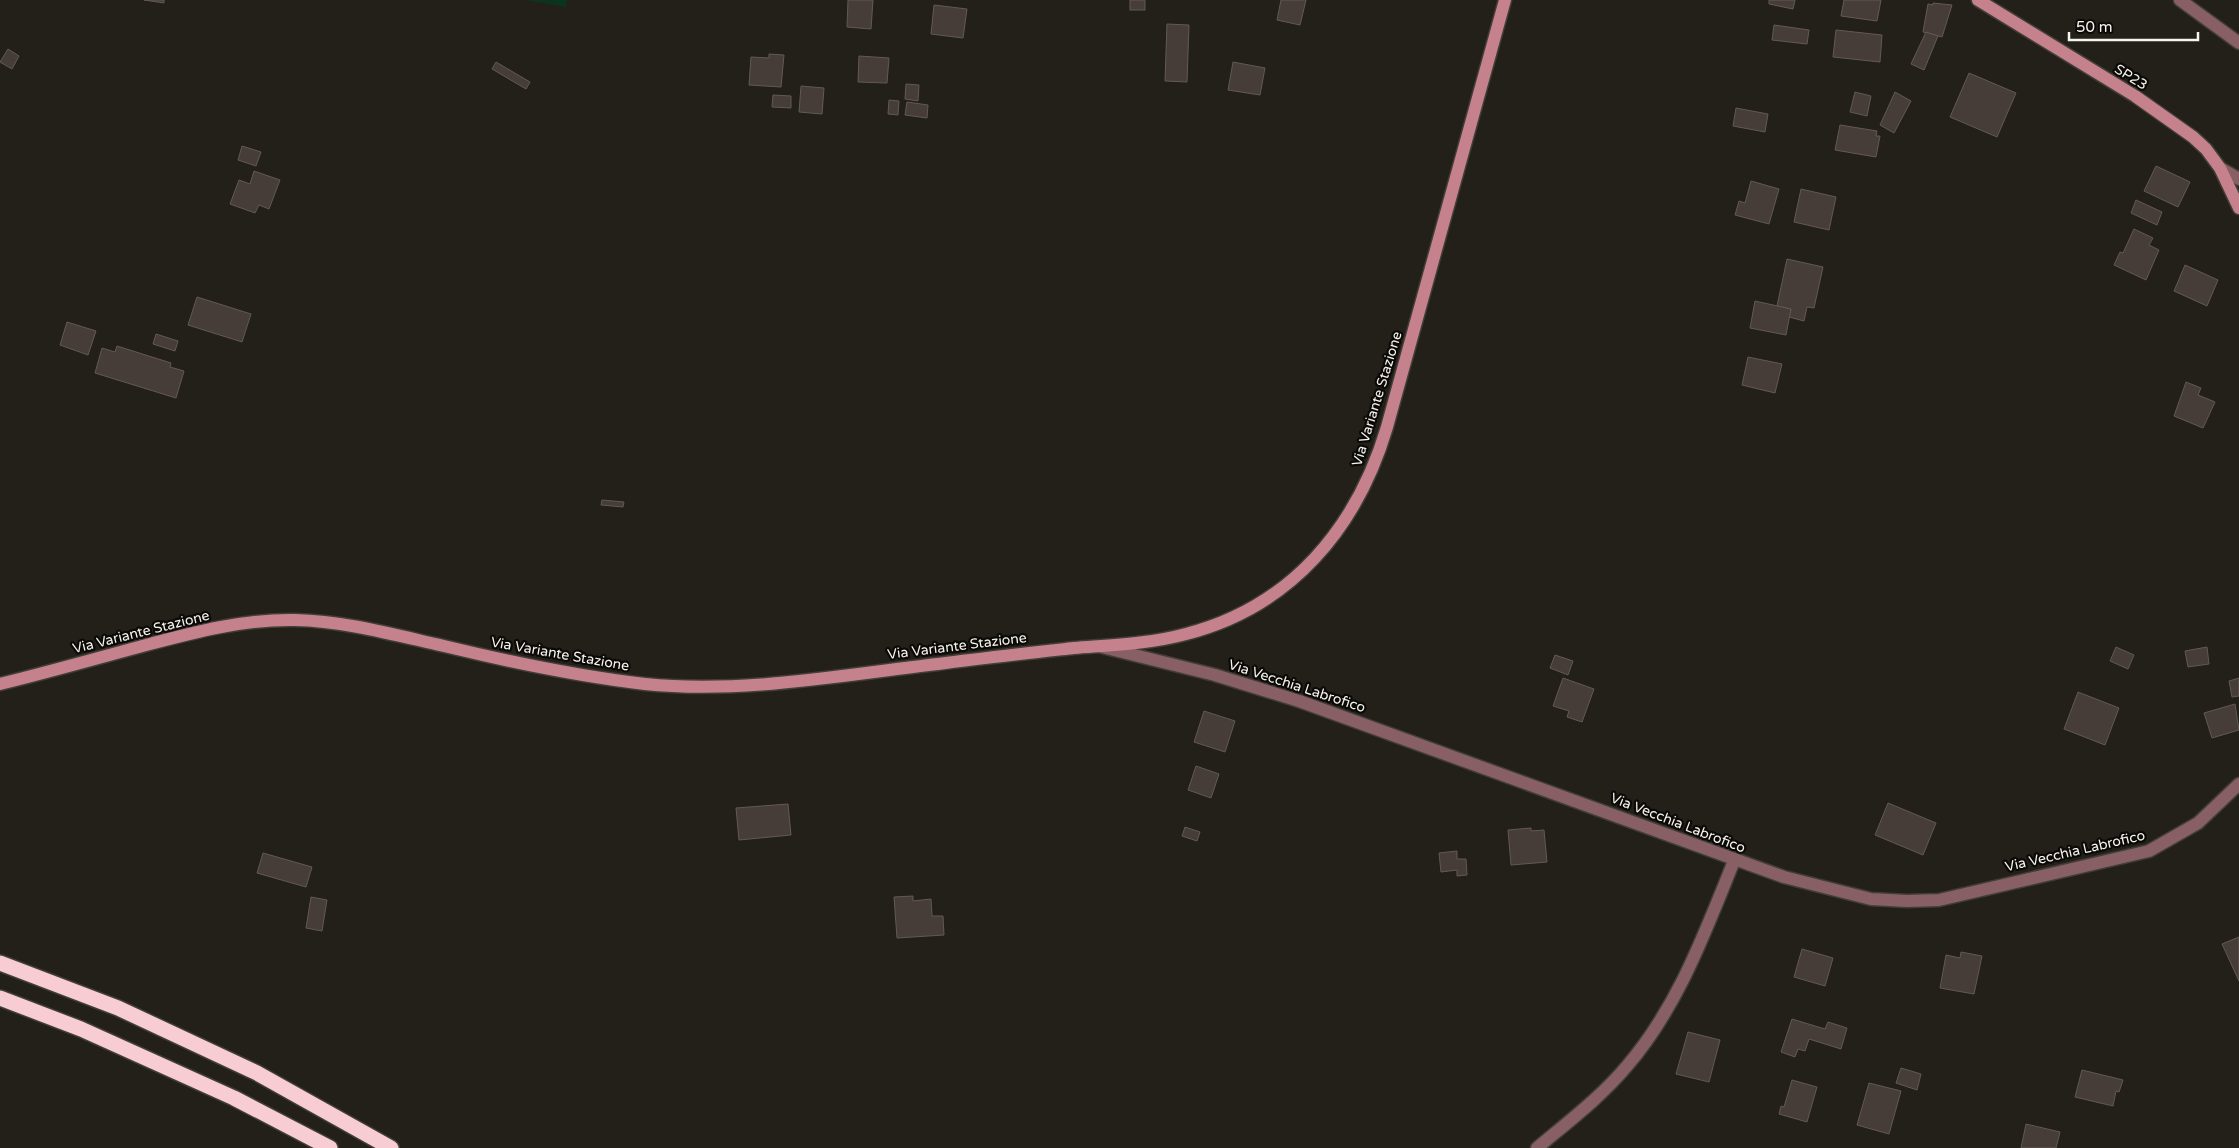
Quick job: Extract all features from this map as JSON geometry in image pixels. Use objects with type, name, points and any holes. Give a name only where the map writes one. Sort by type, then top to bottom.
[{"type":"highway","points":[[0,963],[118,1008],[258,1073],[391,1148]]},
{"type":"highway","points":[[0,998],[82,1029],[249,1105],[330,1148]]},
{"type":"street","name":"Via Variante Stazione","points":[[0,684],[209,630],[274,620],[332,623],[552,670],[626,681],[688,686],[777,683],[1148,642],[1180,636],[1236,615],[1271,595],[1301,572],[1324,549],[1346,520],[1362,491],[1382,442],[1505,0]]},
{"type":"street","name":"SP23","points":[[1978,0],[2169,119],[2200,143],[2220,168],[2239,208]]},
{"type":"street","points":[[2180,0],[2239,43]]},
{"type":"street","points":[[2220,168],[2239,179]]},
{"type":"street","name":"Via Vecchia Labrofico","points":[[1100,646],[1215,675],[1293,698],[1410,739],[1734,861],[1854,896],[1907,901],[1939,900],[2149,850],[2198,823],[2239,784]]},
{"type":"street","points":[[1537,1148],[1606,1090],[1643,1045],[1666,1010],[1689,967],[1734,861]]},
{"type":"green space","points":[[525,0],[567,0],[566,7]]},
{"type":"building","points":[[144,0],[164,0],[164,3]]},
{"type":"building","points":[[848,0],[873,0],[871,29],[847,27]]},
{"type":"building","points":[[1130,0],[1145,0],[1145,10],[1130,10]]},
{"type":"building","points":[[1281,0],[1306,0],[1300,25],[1277,20]]},
{"type":"building","points":[[1769,0],[1795,0],[1793,9],[1769,4]]},
{"type":"building","points":[[1844,0],[1881,0],[1877,21],[1841,16]]},
{"type":"building","points":[[1933,3],[1952,5],[1942,37],[1923,32],[1928,4],[1933,5]]},
{"type":"building","points":[[934,5],[967,9],[963,38],[931,34]]},
{"type":"building","points":[[1167,24],[1189,25],[1187,82],[1165,81]]},
{"type":"building","points":[[1774,25],[1809,30],[1807,44],[1772,40]]},
{"type":"building","points":[[1836,30],[1882,35],[1880,62],[1833,57]]},
{"type":"building","points":[[1926,32],[1938,36],[1924,70],[1911,64]]},
{"type":"building","points":[[8,49],[19,56],[12,69],[0,62]]},
{"type":"building","points":[[769,54],[784,55],[781,87],[749,85],[751,57],[769,58]]},
{"type":"building","points":[[859,56],[889,58],[887,83],[858,82]]},
{"type":"building","points":[[496,62],[530,82],[526,89],[492,69]]},
{"type":"building","points":[[1233,62],[1265,68],[1260,95],[1228,90]]},
{"type":"building","points":[[1969,73],[2016,93],[1997,137],[1950,117]]},
{"type":"building","points":[[906,84],[919,85],[918,101],[905,99]]},
{"type":"building","points":[[801,86],[824,88],[822,114],[799,112]]},
{"type":"building","points":[[1855,92],[1871,96],[1867,116],[1850,112]]},
{"type":"building","points":[[1895,92],[1911,101],[1894,133],[1880,125]]},
{"type":"building","points":[[773,95],[791,96],[791,108],[772,107]]},
{"type":"building","points":[[889,100],[899,101],[898,115],[888,114]]},
{"type":"building","points":[[907,102],[928,105],[927,118],[905,115]]},
{"type":"building","points":[[1736,108],[1768,114],[1765,132],[1733,126]]},
{"type":"building","points":[[1840,125],[1877,131],[1876,136],[1880,136],[1876,157],[1835,150]]},
{"type":"building","points":[[242,146],[261,152],[256,166],[238,160]]},
{"type":"building","points":[[2156,166],[2190,182],[2178,207],[2144,191]]},
{"type":"building","points":[[254,171],[280,180],[269,209],[259,205],[255,213],[230,204],[239,180],[250,184]]},
{"type":"building","points":[[1751,181],[1779,189],[1769,224],[1735,215],[1739,201],[1745,203]]},
{"type":"building","points":[[1801,189],[1836,197],[1829,230],[1794,222]]},
{"type":"building","points":[[2136,200],[2162,212],[2157,225],[2131,213]]},
{"type":"building","points":[[2134,229],[2153,238],[2149,245],[2159,250],[2146,280],[2114,265],[2120,252],[2123,253]]},
{"type":"building","points":[[1787,259],[1823,267],[1814,308],[1807,307],[1804,321],[1789,317],[1791,309],[1777,306]]},
{"type":"building","points":[[2185,265],[2218,280],[2207,306],[2174,291]]},
{"type":"building","points":[[197,297],[251,314],[242,342],[188,325]]},
{"type":"building","points":[[1755,301],[1791,309],[1786,335],[1750,328]]},
{"type":"building","points":[[67,322],[96,331],[88,355],[60,345]]},
{"type":"building","points":[[156,334],[178,341],[175,351],[153,344]]},
{"type":"building","points":[[117,346],[171,363],[170,367],[184,371],[176,398],[95,373],[102,348],[115,352]]},
{"type":"building","points":[[1748,357],[1782,364],[1775,393],[1742,385]]},
{"type":"building","points":[[2186,382],[2201,388],[2198,395],[2215,402],[2203,428],[2174,416]]},
{"type":"building","points":[[602,500],[624,502],[623,507],[601,505]]},
{"type":"building","points":[[2116,647],[2134,655],[2128,669],[2110,661]]},
{"type":"building","points":[[2207,647],[2209,664],[2188,667],[2185,651]]},
{"type":"building","points":[[1555,655],[1573,661],[1568,675],[1550,668]]},
{"type":"building","points":[[1563,678],[1594,689],[1582,722],[1567,717],[1569,711],[1553,706]]},
{"type":"building","points":[[2239,678],[2239,696],[2232,697],[2229,681]]},
{"type":"building","points":[[2078,692],[2119,708],[2105,745],[2064,729]]},
{"type":"building","points":[[2235,704],[2239,730],[2212,738],[2204,713]]},
{"type":"building","points":[[1204,711],[1235,721],[1225,752],[1194,742]]},
{"type":"building","points":[[1196,766],[1219,774],[1211,798],[1188,790]]},
{"type":"building","points":[[1888,803],[1936,823],[1923,855],[1875,835]]},
{"type":"building","points":[[788,804],[791,835],[739,840],[736,808]]},
{"type":"building","points":[[1185,827],[1200,832],[1197,841],[1182,836]]},
{"type":"building","points":[[1531,828],[1531,831],[1544,830],[1547,862],[1511,865],[1508,830]]},
{"type":"building","points":[[1457,851],[1457,859],[1466,859],[1467,875],[1457,876],[1457,870],[1441,872],[1439,853]]},
{"type":"building","points":[[263,853],[312,867],[306,887],[257,873]]},
{"type":"building","points":[[913,896],[913,901],[931,899],[932,916],[943,916],[944,935],[897,938],[894,897]]},
{"type":"building","points":[[311,897],[327,900],[322,931],[306,928]]},
{"type":"building","points":[[2239,937],[2239,981],[2222,944]]},
{"type":"building","points":[[1802,949],[1833,958],[1825,986],[1794,977]]},
{"type":"building","points":[[1961,952],[1982,956],[1974,994],[1940,988],[1946,955],[1960,958]]},
{"type":"building","points":[[1792,1019],[1825,1029],[1828,1022],[1847,1028],[1841,1049],[1809,1039],[1805,1051],[1798,1049],[1795,1057],[1781,1052]]},
{"type":"building","points":[[1688,1032],[1720,1040],[1709,1082],[1676,1074]]},
{"type":"building","points":[[1901,1068],[1921,1074],[1917,1090],[1896,1083]]},
{"type":"building","points":[[2082,1070],[2123,1080],[2119,1092],[2116,1091],[2113,1106],[2075,1097]]},
{"type":"building","points":[[1792,1080],[1817,1087],[1807,1122],[1779,1114],[1781,1106],[1784,1107]]},
{"type":"building","points":[[1869,1083],[1901,1091],[1889,1134],[1857,1125]]},
{"type":"building","points":[[2026,1124],[2060,1132],[2056,1148],[2021,1148]]}]
